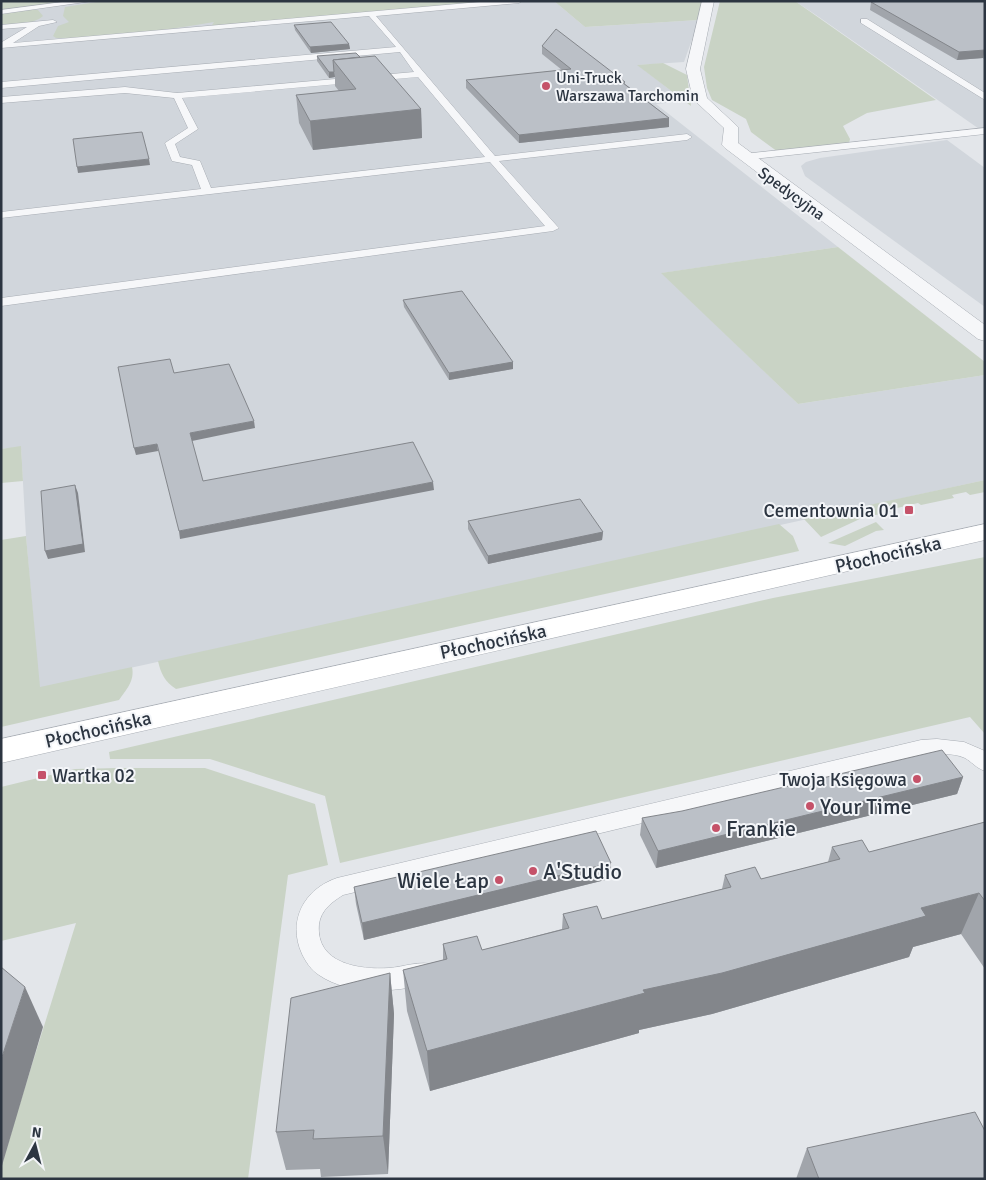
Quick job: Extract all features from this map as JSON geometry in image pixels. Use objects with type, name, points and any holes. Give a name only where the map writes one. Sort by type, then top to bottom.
[{"type":"main road","name":"Płochocińska","points":[[1,751],[985,532]]},
{"type":"street","name":"Spedycyjna","points":[[708,1],[693,69],[700,99],[731,127],[730,145],[744,158],[985,335]]},
{"type":"lane","points":[[1,12],[89,1]]},
{"type":"lane","points":[[2,47],[49,32],[371,14],[519,1]]},
{"type":"lane","points":[[48,6],[49,32]]},
{"type":"lane","points":[[1,302],[553,228],[492,159],[371,14]]},
{"type":"lane","points":[[864,21],[985,97]]},
{"type":"lane","points":[[1,27],[37,24],[49,32]]},
{"type":"lane","points":[[2,47],[37,24]]},
{"type":"lane","points":[[1,85],[402,49]]},
{"type":"lane","points":[[1,100],[125,90],[177,96],[420,74]]},
{"type":"lane","points":[[177,96],[193,129],[170,143],[176,159],[196,163],[207,192]]},
{"type":"lane","points":[[744,158],[985,131]]},
{"type":"lane","points":[[1,215],[687,137]]},
{"type":"lane","points":[[449,966],[402,979],[374,981],[332,970],[315,958],[306,936],[310,912],[326,893],[337,887],[921,748],[949,747],[958,749],[985,763]]},
{"type":"shaded area","points":[[1,1],[554,1],[585,27],[699,20],[684,62],[638,65],[684,101],[656,104],[838,247],[662,273],[798,404],[985,375],[985,480],[39,688],[26,536],[21,447],[1,449]]},
{"type":"shaded area","points":[[795,1],[985,1],[985,133],[816,15]]},
{"type":"shaded area","points":[[947,140],[985,168],[985,307],[805,176],[801,166],[806,162],[820,158]]},
{"type":"green space","points":[[1,1],[56,1],[52,4],[1,10]]},
{"type":"green space","points":[[102,1],[473,1],[472,4],[217,26],[212,25],[214,22],[116,35],[76,38],[56,38],[53,36],[58,26],[69,22],[63,16],[65,7]]},
{"type":"green space","points":[[554,1],[702,1],[699,20],[585,27]]},
{"type":"green space","points":[[720,1],[795,1],[936,100],[867,113],[843,126],[850,139],[849,143],[778,152],[751,132],[746,119],[712,100],[707,88],[704,67]]},
{"type":"green space","points":[[38,10],[43,16],[29,23],[1,25],[1,13]]},
{"type":"green space","points":[[663,63],[687,75],[691,106],[637,65]]},
{"type":"green space","points":[[838,247],[985,362],[985,375],[798,404],[661,273]]},
{"type":"green space","points":[[21,446],[23,481],[1,483],[1,449]]},
{"type":"green space","points":[[985,480],[985,492],[970,495],[966,492],[952,495],[954,498],[893,509],[894,511],[862,518],[821,537],[804,519]]},
{"type":"green space","points":[[876,522],[884,530],[876,531],[845,546],[828,543]]},
{"type":"green space","points":[[779,524],[793,536],[799,551],[176,689],[164,677],[158,661]]},
{"type":"green space","points":[[26,536],[40,687],[132,667],[133,672],[129,685],[119,700],[1,727],[1,540]]},
{"type":"green space","points":[[985,557],[985,734],[970,717],[340,863],[325,796],[210,759],[110,759],[109,752],[773,598]]},
{"type":"green space","points":[[205,768],[315,804],[328,865],[288,875],[248,1179],[1,1179],[1,1168],[17,1113],[76,923],[1,941],[1,787],[75,769]]},
{"type":"building","points":[[985,1],[985,50],[959,52],[871,2]]},
{"type":"building","points":[[331,22],[349,44],[310,47],[294,25]]},
{"type":"building","points":[[556,29],[669,118],[519,135],[466,80],[571,69],[542,46]]},
{"type":"building","points":[[356,53],[360,57],[333,60],[334,72],[329,72],[317,56]]},
{"type":"building","points":[[375,56],[421,109],[310,121],[296,95],[356,89],[333,60]]},
{"type":"building","points":[[142,132],[149,159],[77,167],[73,139]]},
{"type":"building","points":[[462,291],[513,362],[449,373],[403,300]]},
{"type":"building","points":[[170,359],[174,373],[229,364],[254,421],[190,433],[203,481],[413,442],[433,482],[179,531],[157,444],[134,448],[118,367]]},
{"type":"building","points":[[75,485],[83,544],[45,551],[41,491]]},
{"type":"building","points":[[580,499],[603,532],[488,556],[468,521]]},
{"type":"building","points":[[942,750],[963,777],[658,851],[642,818],[682,811]]},
{"type":"building","points":[[985,822],[985,901],[979,893],[921,908],[926,916],[722,973],[643,990],[645,993],[427,1051],[403,970],[447,959],[443,944],[477,936],[482,950],[569,928],[563,914],[597,906],[602,919],[731,887],[725,875],[755,867],[761,879],[840,859],[832,847],[862,840],[869,852]]},
{"type":"building","points":[[596,831],[611,863],[362,923],[354,887]]},
{"type":"building","points":[[1,967],[25,987],[1,1060]]},
{"type":"building","points":[[390,973],[383,1136],[313,1139],[314,1130],[276,1132],[291,998]]},
{"type":"building","points":[[975,1112],[985,1131],[985,1179],[819,1179],[807,1148]]},
{"type":"place","name":"Uni-Truck Warszawa Tarchomin","points":[[546,86]]},
{"type":"place","name":"Cementownia 01","points":[[909,510]]},
{"type":"place","name":"Wartka 02","points":[[42,775]]},
{"type":"place","name":"Twoja Księgowa","points":[[917,779]]},
{"type":"place","name":"Your Time","points":[[810,806]]},
{"type":"place","name":"Frankie","points":[[716,828]]},
{"type":"place","name":"A'Studio","points":[[533,871]]},
{"type":"place","name":"Wiele Łap","points":[[499,880]]}]
